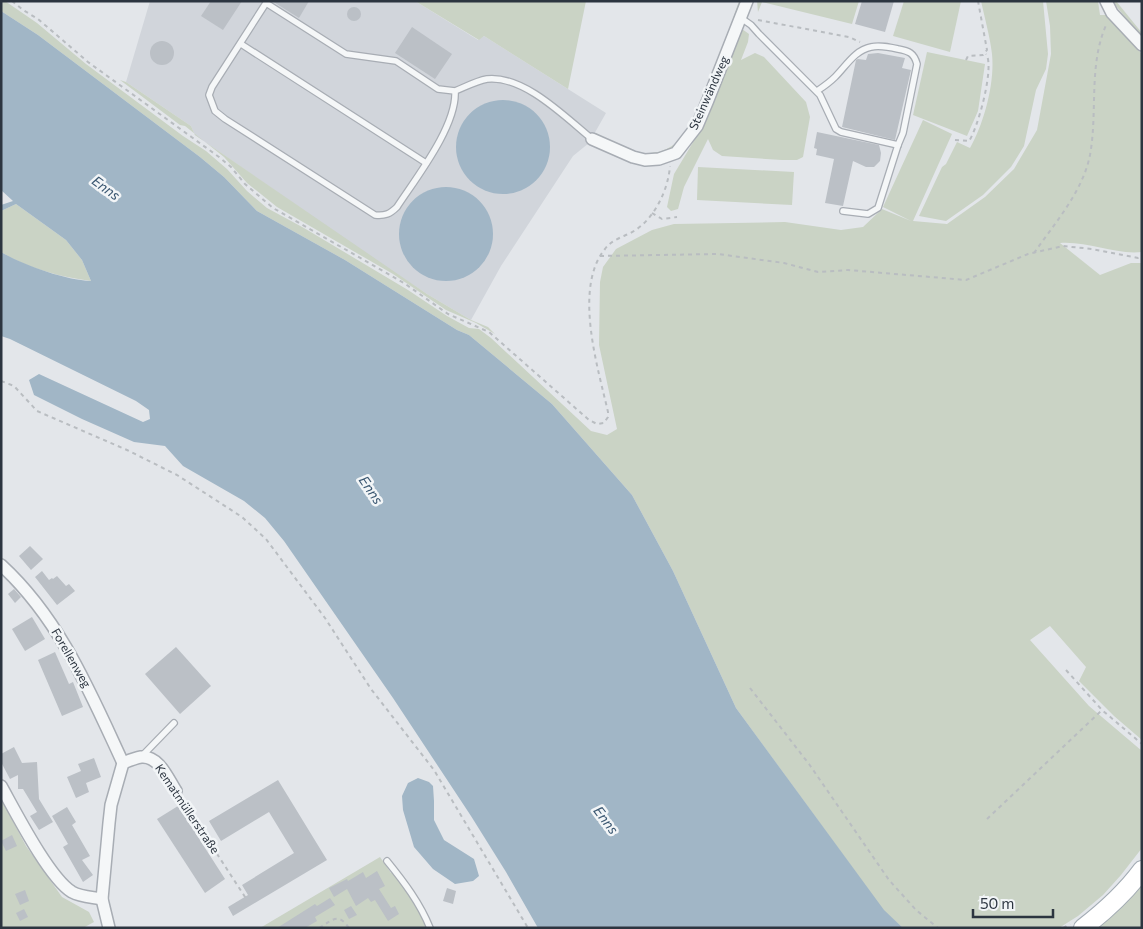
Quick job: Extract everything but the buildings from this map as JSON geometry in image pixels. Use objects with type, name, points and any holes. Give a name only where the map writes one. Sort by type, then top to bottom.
[{"type":"main road","points":[[1083,928],[1120,895],[1142,870]]},
{"type":"street","name":"Steinwändweg","points":[[668,157],[676,153],[684,145],[697,126],[744,19],[747,1]]},
{"type":"street","points":[[1106,1],[1112,13],[1142,45]]},
{"type":"street","points":[[592,138],[632,158],[645,160],[668,157]]},
{"type":"street","name":"Forellenweg","points":[[1,565],[22,585],[63,642],[84,679],[122,763]]},
{"type":"street","name":"Kematmüllerstraße","points":[[122,763],[141,757],[150,758],[159,764],[176,791]]},
{"type":"street","points":[[109,928],[102,899],[110,814],[122,763]]},
{"type":"street","points":[[1,786],[35,845],[64,886],[80,895],[102,899]]},
{"type":"lane","points":[[454,91],[455,99],[442,138],[397,207],[392,213],[384,216],[375,215],[215,111],[209,94],[266,3],[346,54],[396,61],[438,89],[454,91],[477,81],[488,79],[526,88],[540,96],[592,138]]},
{"type":"lane","points":[[744,19],[817,91],[826,104],[836,129],[841,132],[898,145]]},
{"type":"lane","points":[[241,44],[426,163]]},
{"type":"lane","points":[[817,91],[835,77],[855,55],[872,46],[883,46],[912,52],[916,58],[917,64],[903,133],[878,208],[868,214],[843,211]]},
{"type":"lane","points":[[141,757],[174,723]]},
{"type":"lane","points":[[387,860],[411,891],[430,928]]},
{"type":"path","points":[[12,1],[38,19],[88,62],[219,156],[245,184],[274,208],[404,283],[448,314],[489,332],[589,420],[597,424],[604,423],[608,417],[608,412],[593,348],[590,308],[591,281],[595,265],[611,243],[634,231],[652,213],[665,189],[670,164],[668,157]]},
{"type":"path","points":[[954,140],[969,141],[981,114],[989,62],[986,54],[987,43],[978,1]]},
{"type":"path","points":[[1034,253],[1079,186],[1090,155],[1098,50],[1103,32],[1112,13]]},
{"type":"path","points":[[744,19],[764,20],[849,37],[860,42],[864,49]]},
{"type":"path","points":[[966,60],[968,56],[986,54]]},
{"type":"path","points":[[652,213],[662,219],[677,217]]},
{"type":"path","points":[[600,256],[718,254],[784,263],[818,272],[848,270],[966,280],[1034,253],[1063,246],[1092,249],[1138,258],[1142,257]]},
{"type":"path","points":[[1,381],[14,386],[36,411],[127,450],[178,475],[242,517],[266,539],[326,618],[371,689],[434,770],[528,928]]},
{"type":"path","points":[[1066,670],[1102,710],[1142,744]]},
{"type":"path","points":[[750,688],[809,764],[889,880],[916,910],[938,928]]},
{"type":"path","points":[[987,819],[1102,710]]},
{"type":"path","name":"Kematmüllerstraße","points":[[176,791],[247,900]]},
{"type":"path","points":[[319,928],[339,918],[345,921],[349,928]]},
{"type":"shaded area","points":[[150,1],[415,1],[478,40],[484,36],[606,113],[589,143],[573,156],[501,266],[471,320],[368,255],[195,135],[191,126],[126,82]]},
{"type":"green space","points":[[1,1],[5,1],[37,23],[86,64],[206,151],[267,208],[408,290],[447,316],[469,328],[479,329],[591,431],[607,435],[617,429],[599,345],[600,282],[603,267],[616,249],[652,230],[674,224],[785,222],[841,230],[863,227],[882,209],[911,221],[883,207],[923,120],[952,134],[913,221],[947,224],[985,197],[1014,169],[1037,130],[1051,54],[1050,26],[1046,1],[1098,1],[1100,15],[1106,15],[1142,54],[1142,252],[1122,252],[1081,244],[1060,243],[1100,275],[1131,263],[1142,263],[1142,740],[1114,716],[1079,681],[1086,667],[1050,626],[1030,640],[1089,706],[1142,751],[1142,848],[1103,895],[1078,916],[1059,928],[903,928],[884,911],[736,708],[673,571],[632,495],[552,404],[469,335],[457,330],[345,260],[257,211],[224,177],[200,157],[38,35],[1,11]]},
{"type":"green space","points":[[415,1],[586,1],[568,89],[484,36],[479,40]]},
{"type":"green space","points":[[739,1],[742,1],[725,48],[715,70]]},
{"type":"green space","points":[[757,1],[859,1],[852,24],[762,2],[758,12]]},
{"type":"green space","points":[[904,1],[961,1],[950,52],[893,36]]},
{"type":"green space","points":[[981,1],[1043,1],[1048,54],[1046,69],[1036,90],[1024,146],[1011,167],[983,195],[946,221],[919,216],[942,167],[946,164],[957,142],[970,148],[984,115],[992,77],[992,54]]},
{"type":"green space","points":[[1112,1],[1116,1],[1142,33],[1142,38]]},
{"type":"green space","points":[[742,29],[749,34],[741,60],[755,53],[764,57],[806,102],[810,117],[803,157],[797,160],[782,160],[722,156],[713,150],[708,139],[684,187],[678,209],[671,211],[667,207],[674,174],[707,119]]},
{"type":"green space","points":[[927,52],[985,64],[978,111],[967,136],[913,115]]},
{"type":"green space","points":[[715,70],[705,96],[695,116]]},
{"type":"green space","points":[[120,80],[126,82],[191,126],[194,133],[185,126],[180,125]]},
{"type":"green space","points":[[695,116],[689,130],[677,145],[664,152],[651,155],[636,154],[624,148],[642,153],[665,150],[677,142]]},
{"type":"green space","points":[[205,142],[427,294],[471,320],[488,327],[495,334],[476,323],[446,310],[393,274],[277,207],[247,183],[224,157]]},
{"type":"green space","points":[[698,167],[794,172],[792,205],[697,200]]},
{"type":"green space","points":[[16,204],[66,240],[82,260],[91,281],[44,271],[22,263],[1,252],[1,211]]},
{"type":"green space","points":[[1,799],[26,846],[62,897],[89,912],[94,922],[83,928],[1,928]]},
{"type":"green space","points":[[380,857],[391,873],[393,872],[425,920],[425,928],[260,928]]},
{"type":"green space","points":[[1142,882],[1142,928],[1096,928]]},
{"type":"water","name":"Enns","points":[[1,11],[38,35],[200,157],[224,177],[257,211],[345,260],[457,330],[469,335],[552,404],[632,495],[673,571],[736,708],[884,910],[903,928],[538,928],[471,816],[393,698],[284,541],[265,518],[244,501],[183,466],[165,446],[134,442],[34,395],[29,380],[39,374],[143,422],[150,419],[149,410],[136,401],[1,336],[1,252],[44,271],[69,278],[91,281],[82,260],[66,240],[16,204],[1,211],[1,205],[13,201],[1,190]]},
{"type":"water","points":[[503,100],[521,104],[536,114],[546,129],[550,147],[546,165],[536,180],[521,190],[503,194],[485,190],[470,180],[460,165],[456,147],[460,129],[470,114],[485,104]]},
{"type":"water","points":[[446,187],[464,191],[479,201],[489,216],[493,234],[489,252],[479,267],[464,277],[446,281],[428,277],[413,267],[403,252],[399,234],[403,216],[413,201],[428,191]]},
{"type":"water","points":[[418,778],[429,782],[433,786],[434,820],[444,840],[474,859],[479,876],[473,881],[455,884],[433,869],[414,847],[403,810],[402,796],[408,783]]}]
